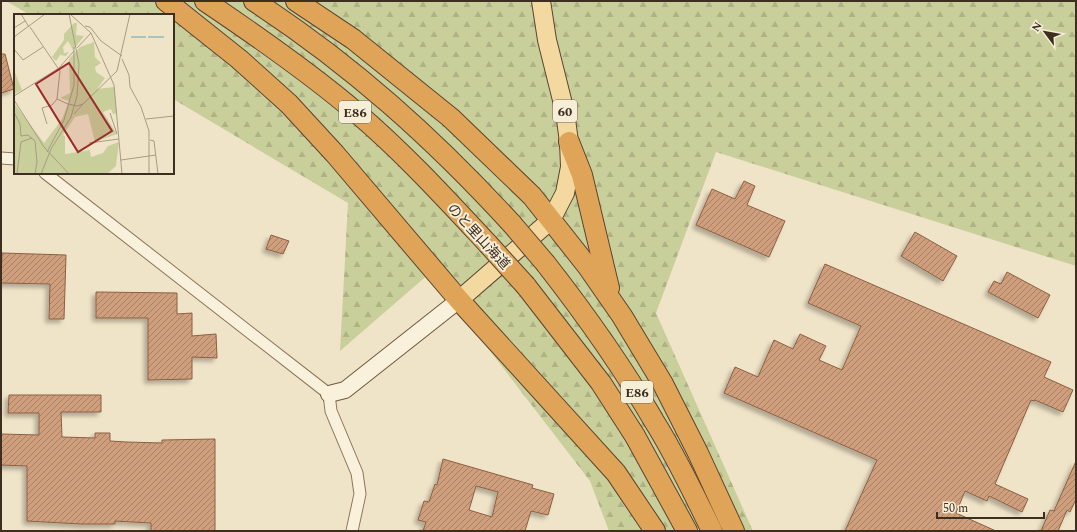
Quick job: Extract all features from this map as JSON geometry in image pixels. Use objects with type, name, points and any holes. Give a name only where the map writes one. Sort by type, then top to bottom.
[{"type":"highway","points":[[166,1],[240,59],[289,104],[335,154],[459,300],[611,467],[656,531]]},
{"type":"highway","name":"のと里山海道","points":[[205,1],[301,68],[358,114],[414,167],[488,244],[526,286],[601,383],[635,436],[687,531]]},
{"type":"highway","name":"E86","points":[[254,1],[318,45],[376,91],[435,143],[512,224],[546,264],[622,368],[651,415],[690,486],[712,531]]},
{"type":"highway","points":[[296,1],[353,39],[451,118],[532,196],[588,267],[616,308],[663,384],[698,453],[734,531]]},
{"type":"highway","points":[[569,142],[582,175],[606,280],[616,308]]},
{"type":"main road","name":"60","points":[[459,300],[551,220],[565,193],[570,167],[569,142],[565,112],[547,40],[541,1]]},
{"type":"street","points":[[1,158],[14,159]]},
{"type":"street","points":[[46,174],[329,394],[331,411],[357,473],[360,494],[352,531]]},
{"type":"street","points":[[329,394],[345,390],[459,300]]},
{"type":"green space","points":[[6,1],[1076,1],[1076,266],[716,152],[656,313],[753,531],[609,531],[590,481],[430,273],[340,351],[348,203],[174,100],[174,14],[28,14]]},
{"type":"building","points":[[1,54],[5,54],[14,89],[1,93]]},
{"type":"building","points":[[744,181],[755,186],[747,205],[785,221],[769,257],[696,225],[712,189],[735,199]]},
{"type":"building","points":[[915,232],[957,256],[943,281],[901,256]]},
{"type":"building","points":[[271,235],[289,241],[283,254],[266,249]]},
{"type":"building","points":[[2,253],[66,255],[64,319],[49,319],[50,284],[1,283]]},
{"type":"building","points":[[825,264],[1051,362],[1044,377],[1073,390],[1063,412],[1035,400],[1031,400],[995,484],[1028,499],[1022,512],[989,496],[987,501],[965,491],[956,513],[996,531],[845,531],[877,460],[724,393],[735,367],[758,377],[774,340],[793,349],[800,334],[826,346],[819,360],[842,370],[861,326],[808,303]]},
{"type":"building","points":[[1007,272],[1050,295],[1038,318],[988,292],[994,281],[1001,284]]},
{"type":"building","points":[[96,292],[177,293],[177,314],[192,313],[192,336],[216,334],[217,358],[192,357],[192,379],[148,380],[148,318],[96,318]]},
{"type":"building","points":[[9,395],[101,395],[101,412],[61,412],[62,437],[95,438],[95,433],[110,433],[110,441],[162,443],[162,440],[215,439],[215,531],[151,531],[151,523],[115,521],[115,524],[81,524],[27,521],[27,466],[1,465],[1,434],[39,435],[39,413],[8,413]]},
{"type":"building","points":[[443,459],[533,485],[532,488],[554,494],[548,515],[531,511],[525,531],[423,531],[426,522],[418,520],[424,501],[429,502],[435,484],[437,485]],"holes":[[[476,486],[498,492],[492,517],[469,510]]]},
{"type":"building","points":[[1076,461],[1076,499],[1070,512],[1067,510],[1058,531],[1041,531],[1050,510],[1054,511]]}]
